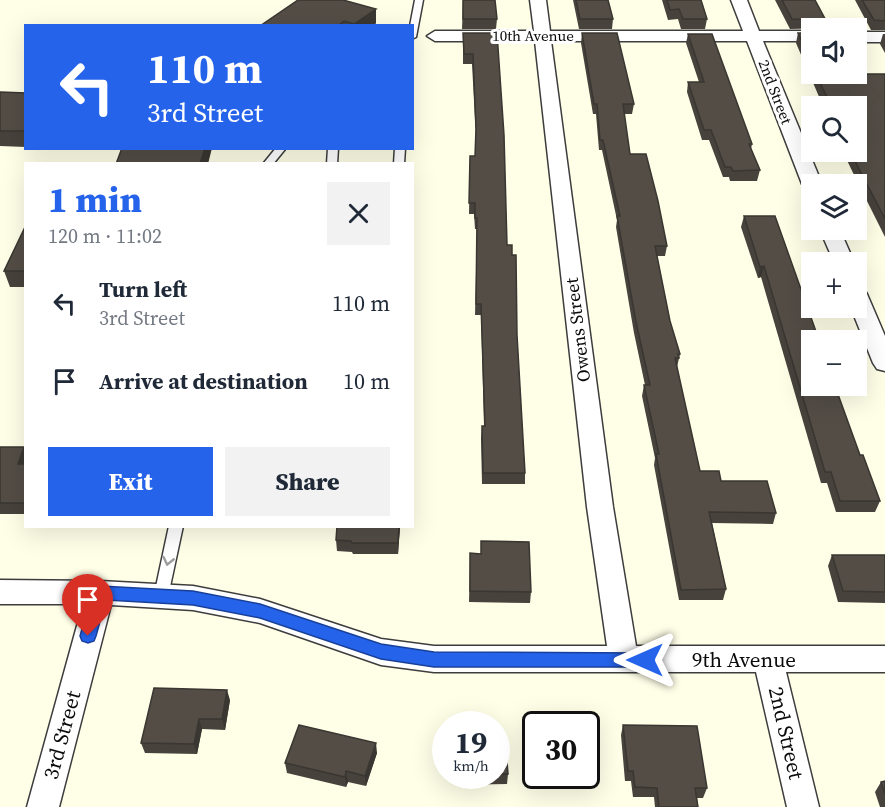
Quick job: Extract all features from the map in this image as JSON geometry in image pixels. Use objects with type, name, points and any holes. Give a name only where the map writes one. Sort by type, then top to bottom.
[{"type":"street","name":"Owens Street","points":[[538,0],[600,507],[624,660]]},
{"type":"street","name":"2nd Street","points":[[739,0],[808,174]]},
{"type":"street","name":"10th Avenue","points":[[435,36],[801,36]]},
{"type":"street","points":[[867,37],[885,37]]},
{"type":"street","points":[[866,318],[885,363]]},
{"type":"street","name":"9th Avenue","points":[[0,592],[100,593],[193,598],[260,611],[381,652],[434,660],[885,660]]},
{"type":"street","name":"3rd Street","points":[[43,807],[100,593]]},
{"type":"street","name":"2nd Street","points":[[768,660],[803,807]]},
{"type":"lane","points":[[414,29],[418,0]]},
{"type":"lane","points":[[269,162],[280,150]]},
{"type":"lane","points":[[160,596],[177,528]]},
{"type":"building","points":[[298,0],[343,0],[376,9],[354,24],[344,21],[340,24],[263,24]]},
{"type":"building","points":[[463,0],[495,0],[497,19],[463,19]]},
{"type":"building","points":[[576,0],[608,0],[613,19],[580,19]]},
{"type":"building","points":[[667,0],[701,0],[707,19],[683,19],[679,9],[670,10]]},
{"type":"building","points":[[782,0],[815,0],[825,18],[801,18],[792,19]]},
{"type":"building","points":[[862,0],[885,0],[885,21],[874,20]]},
{"type":"building","points":[[463,33],[497,33],[504,135],[507,245],[512,245],[512,255],[516,255],[517,335],[525,473],[483,473],[482,426],[485,426],[481,304],[476,304],[477,218],[475,218],[475,203],[469,203],[470,156],[475,156],[476,129],[473,54],[464,54]]},
{"type":"building","points":[[582,33],[617,33],[634,104],[623,104],[630,154],[646,154],[658,201],[667,246],[655,246],[670,321],[680,354],[678,354],[679,358],[675,358],[700,471],[719,471],[721,481],[767,481],[776,513],[709,512],[726,589],[681,590],[656,454],[659,454],[644,385],[650,385],[617,216],[620,216],[603,140],[600,140],[597,104],[594,104]]},
{"type":"building","points":[[688,34],[712,34],[760,170],[733,171],[731,167],[725,167],[711,130],[704,130],[688,82],[704,82]]},
{"type":"building","points":[[867,74],[885,74],[885,219],[867,184],[867,174],[862,174],[856,162],[867,162],[867,96],[826,96],[821,84],[867,84]]},
{"type":"building","points":[[0,92],[24,93],[24,131],[0,131]]},
{"type":"building","points":[[121,150],[204,150],[201,162],[117,162]]},
{"type":"building","points":[[744,216],[775,216],[801,289],[801,318],[811,318],[815,330],[801,330],[801,391],[764,266],[760,267]]},
{"type":"building","points":[[24,229],[24,271],[4,271]]},
{"type":"building","points":[[802,396],[839,396],[880,501],[840,501],[831,472],[825,472]]},
{"type":"building","points":[[0,447],[24,447],[18,464],[24,464],[24,503],[0,503]]},
{"type":"building","points":[[337,528],[399,528],[398,543],[352,543],[336,540]]},
{"type":"building","points":[[481,541],[529,542],[531,592],[470,591],[470,553],[481,554]]},
{"type":"building","points":[[832,555],[885,555],[885,592],[843,591]]},
{"type":"building","points":[[154,688],[227,690],[222,719],[199,719],[194,744],[141,743]]},
{"type":"building","points":[[299,725],[376,743],[365,776],[346,771],[345,777],[285,763]]},
{"type":"building","points":[[623,725],[697,726],[707,788],[695,788],[698,807],[659,807],[657,788],[635,787],[633,771],[628,771]]},
{"type":"building","points":[[885,781],[885,794],[881,782]]},
{"type":"route","points":[[88,636],[100,593],[193,598],[260,611],[381,652],[434,660],[645,660]]}]
